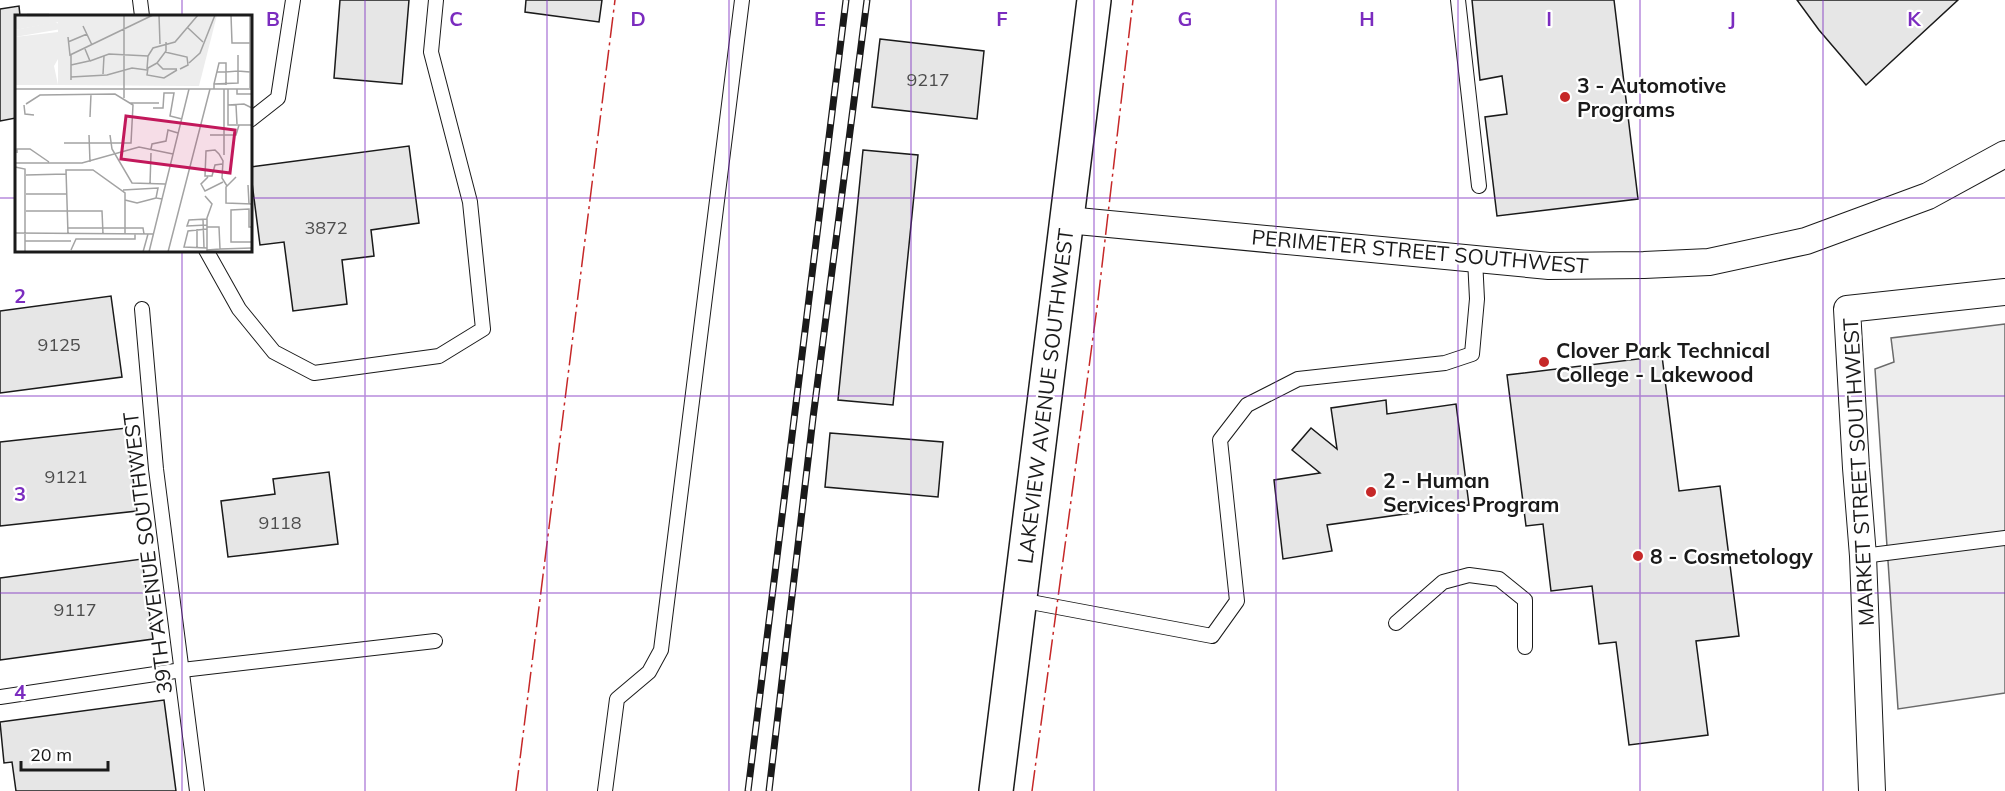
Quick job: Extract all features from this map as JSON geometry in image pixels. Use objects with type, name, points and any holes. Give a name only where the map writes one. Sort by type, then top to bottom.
[{"type":"street","name":"LAKEVIEW AVENUE SOUTHWEST","points":[[996,791],[1094,0]]},
{"type":"street","name":"PERIMETER STREET SOUTHWEST","points":[[1067,220],[1548,266],[1709,262],[1806,241],[1928,196],[2005,154]]},
{"type":"street","name":"MARKET STREET SOUTHWEST","points":[[1872,791],[1863,556],[1847,309],[2005,292]]},
{"type":"lane","points":[[140,0],[142,15]]},
{"type":"lane","points":[[252,118],[278,99],[293,0]]},
{"type":"lane","points":[[207,252],[239,309],[274,352],[314,373],[439,356],[483,329],[470,202],[431,52],[436,0]]},
{"type":"lane","points":[[605,791],[616,699],[649,672],[661,650],[742,0]]},
{"type":"lane","points":[[1458,0],[1479,186]]},
{"type":"lane","points":[[1020,600],[1212,636],[1237,601],[1220,440],[1247,405],[1298,380],[1445,363],[1472,354],[1477,299],[1475,259]]},
{"type":"lane","name":"39TH AVENUE SOUTHWEST","points":[[142,309],[156,469],[197,791]]},
{"type":"lane","points":[[1863,556],[2005,538]]},
{"type":"lane","points":[[1396,623],[1443,582],[1468,575],[1499,579],[1525,600],[1525,647]]},
{"type":"lane","points":[[0,697],[182,670],[435,641]]},
{"type":"shaded area","points":[[2005,324],[2005,693],[1898,709],[1875,369],[1894,362],[1891,338]]},
{"type":"building","points":[[340,0],[409,0],[402,84],[334,78]]},
{"type":"building","points":[[526,0],[602,0],[599,22],[525,12]]},
{"type":"building","name":"3 - Automotive Programs","points":[[1472,0],[1614,0],[1638,199],[1497,216],[1485,117],[1507,114],[1502,76],[1480,80]]},
{"type":"building","points":[[1797,0],[1958,0],[1866,85],[1819,30]]},
{"type":"building","points":[[19,6],[20,15],[15,15],[15,118],[0,121],[0,9]]},
{"type":"building","points":[[880,39],[984,51],[977,119],[872,107]]},
{"type":"building","points":[[409,146],[419,223],[371,230],[374,256],[342,260],[347,304],[293,311],[284,242],[260,245],[252,167]]},
{"type":"building","points":[[863,150],[918,155],[893,405],[838,400]]},
{"type":"building","points":[[111,296],[122,377],[0,393],[0,311]]},
{"type":"building","name":"8 - Cosmetology","points":[[1662,356],[1679,491],[1720,486],[1739,636],[1696,641],[1708,735],[1629,745],[1616,642],[1599,644],[1592,586],[1551,591],[1543,524],[1526,526],[1507,375]]},
{"type":"building","name":"2 - Human Services Program","points":[[1386,400],[1387,414],[1456,404],[1469,505],[1327,525],[1332,551],[1283,559],[1274,480],[1320,473],[1292,450],[1311,428],[1337,449],[1331,408]]},
{"type":"building","points":[[127,428],[137,511],[0,526],[0,442]]},
{"type":"building","points":[[830,433],[943,442],[938,497],[825,487]]},
{"type":"building","points":[[329,472],[338,544],[228,557],[221,501],[275,494],[273,479]]},
{"type":"building","points":[[142,559],[153,639],[0,660],[0,578]]},
{"type":"building","points":[[164,700],[176,791],[16,791],[12,762],[4,763],[0,722]]},
{"type":"railway","points":[[748,791],[846,0]]},
{"type":"railway","points":[[769,791],[813,418],[867,0]]},
{"type":"power","points":[[516,791],[615,0]]},
{"type":"power","points":[[1032,791],[1098,300],[1133,0]]},
{"type":"place","name":"3 - Automotive Programs","points":[[1565,97]]},
{"type":"place","name":"Clover Park Technical College - Lakewood","points":[[1544,362]]},
{"type":"place","name":"2 - Human Services Program","points":[[1371,492]]},
{"type":"place","name":"8 - Cosmetology","points":[[1638,556]]}]
